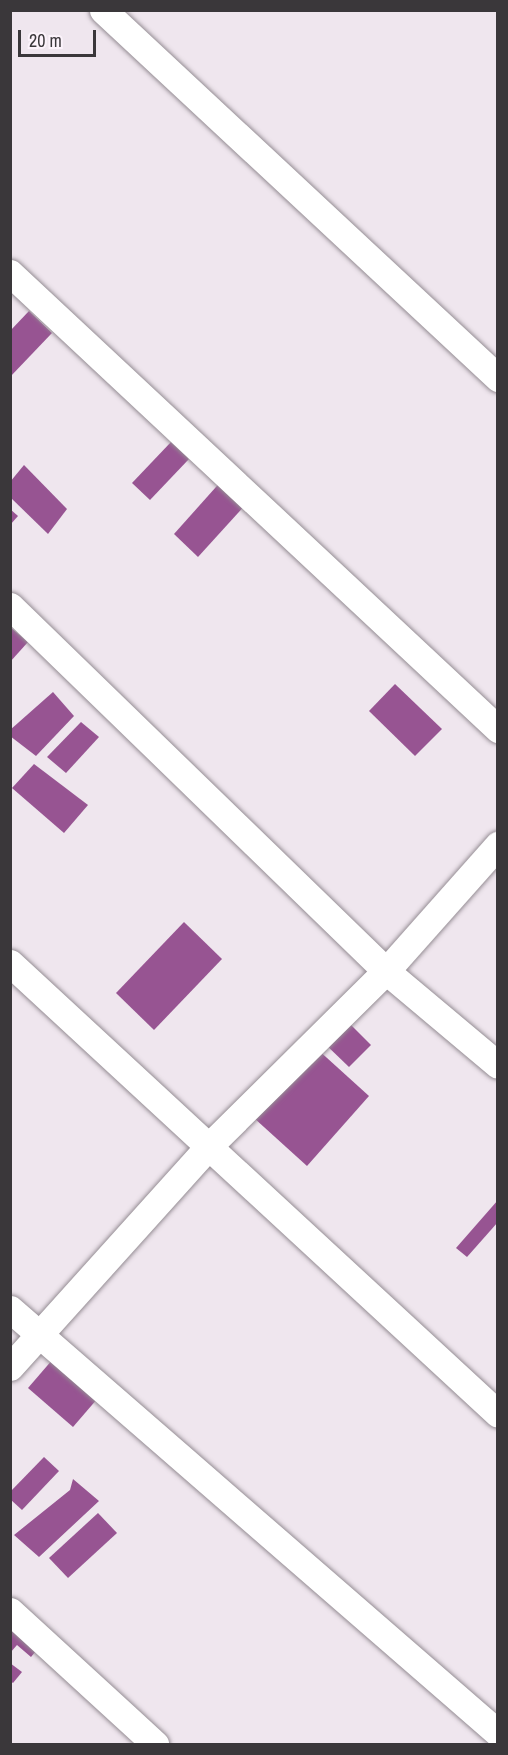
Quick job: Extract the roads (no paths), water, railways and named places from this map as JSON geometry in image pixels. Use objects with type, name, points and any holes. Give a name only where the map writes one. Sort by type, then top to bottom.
[{"type":"street","points":[[103,10],[498,378]]},
{"type":"street","points":[[10,273],[498,729]]},
{"type":"street","points":[[10,606],[386,971],[498,1065]]},
{"type":"street","points":[[10,1367],[208,1147],[386,971],[498,845]]},
{"type":"street","points":[[10,963],[498,1414]]},
{"type":"street","points":[[10,1310],[498,1733]]},
{"type":"street","points":[[10,1611],[155,1744]]}]
